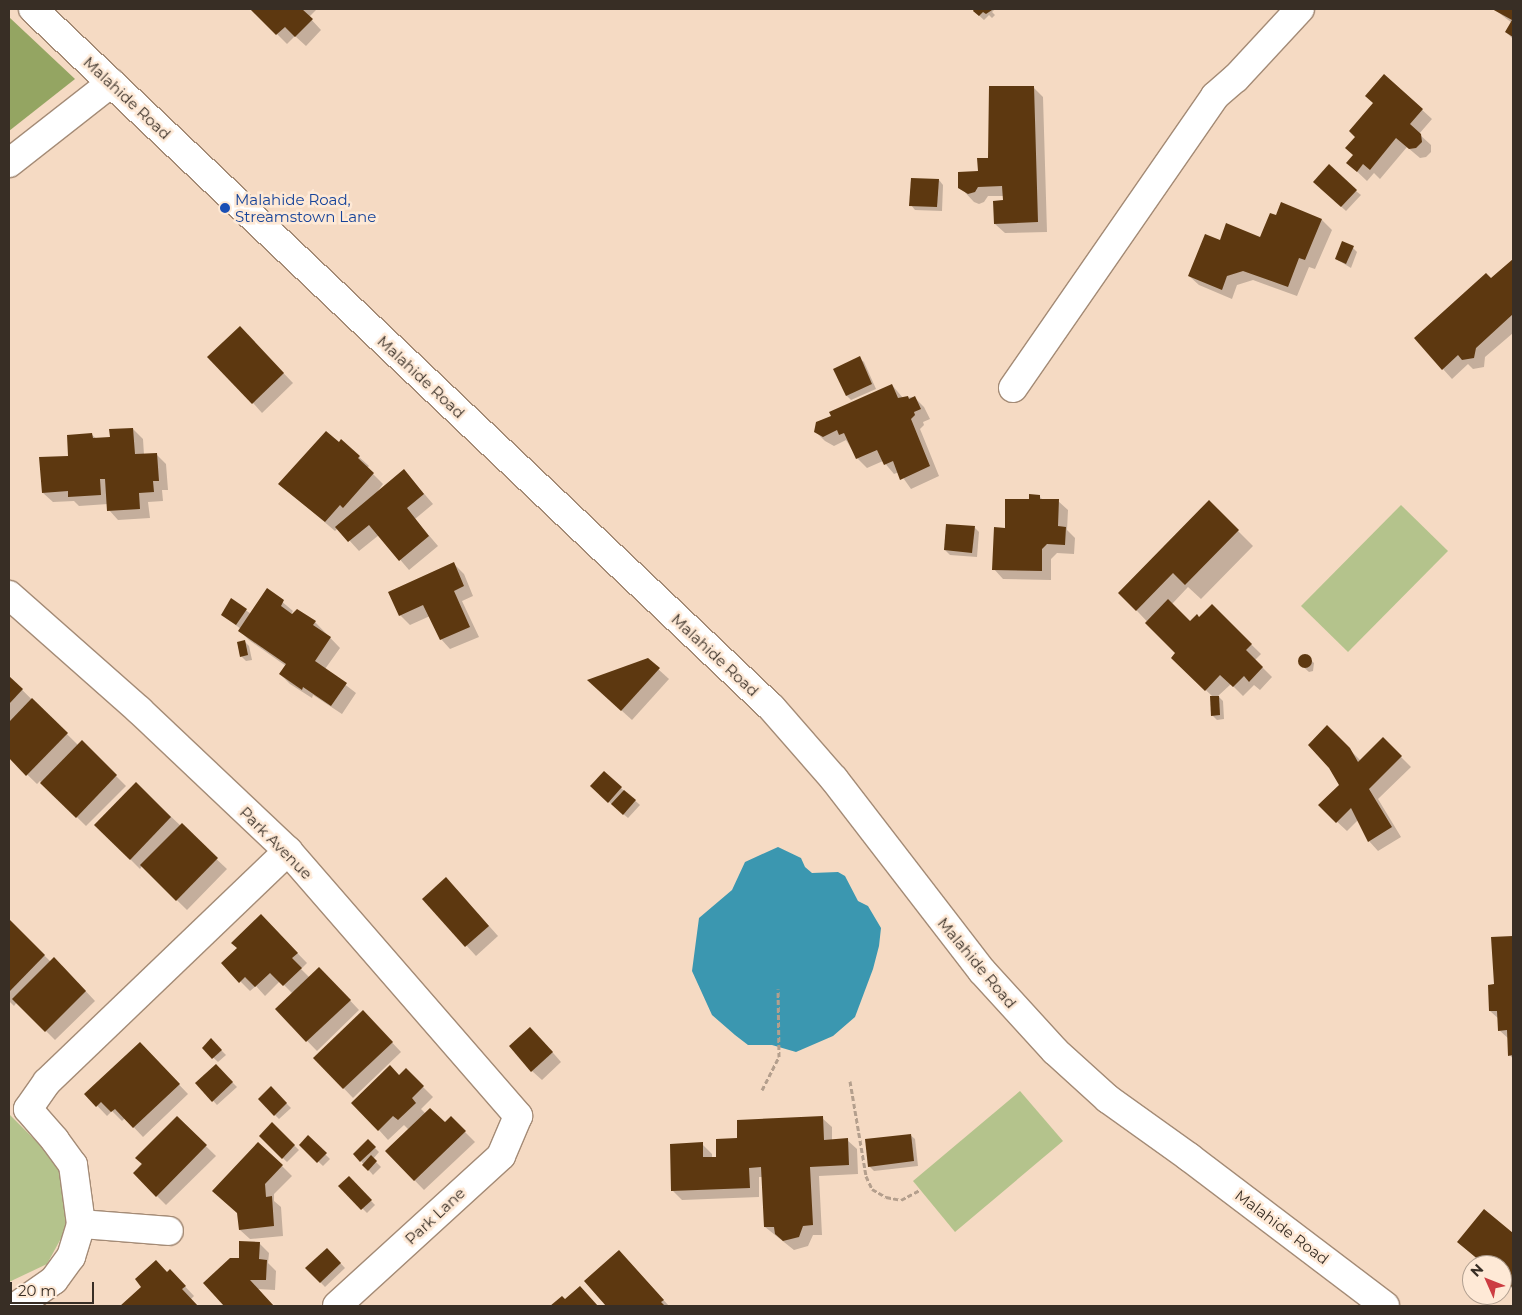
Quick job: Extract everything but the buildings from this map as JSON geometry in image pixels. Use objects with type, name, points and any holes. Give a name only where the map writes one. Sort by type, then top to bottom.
[{"type":"street","name":"Malahide Road","points":[[33,9],[772,708],[834,779],[982,971],[1044,1040],[1108,1099],[1189,1157],[1385,1306]]},
{"type":"street","points":[[1013,388],[1214,96],[1236,78],[1300,9]]},
{"type":"street","points":[[9,163],[111,83]]},
{"type":"street","name":"Park Avenue","points":[[9,595],[139,710],[288,852],[518,1116]]},
{"type":"street","points":[[17,1306],[54,1280],[71,1257],[81,1224],[73,1165],[55,1140],[28,1109],[47,1082],[288,852]]},
{"type":"street","name":"Park Lane","points":[[337,1306],[501,1156],[518,1116]]},
{"type":"street","points":[[81,1224],[169,1231]]},
{"type":"path","points":[[762,1090],[779,1057],[778,989]]},
{"type":"path","points":[[850,1081],[866,1176],[872,1189],[886,1198],[901,1200],[920,1190]]},
{"type":"green space","points":[[9,17],[75,79],[9,131]]},
{"type":"green space","points":[[1401,505],[1448,551],[1348,652],[1301,606]]},
{"type":"green space","points":[[1020,1091],[1063,1141],[955,1232],[913,1181]]},
{"type":"green space","points":[[9,1114],[50,1155],[66,1181],[71,1220],[47,1264],[9,1282]]},
{"type":"water","points":[[778,847],[801,858],[805,867],[812,873],[838,872],[845,876],[858,901],[868,906],[881,928],[873,969],[855,1017],[833,1036],[796,1052],[772,1045],[748,1045],[735,1035],[712,1015],[692,971],[699,918],[732,890],[745,862]]},
{"type":"place","name":"Malahide Road, Streamstown Lane","points":[[225,208]]}]
